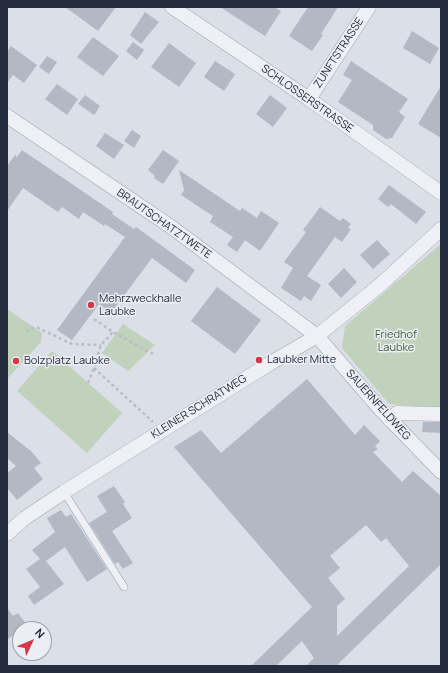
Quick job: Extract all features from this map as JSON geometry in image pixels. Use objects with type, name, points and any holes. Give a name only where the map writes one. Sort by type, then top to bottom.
[{"type":"street","name":"SCHLOSSERSTRASSE","points":[[172,7],[309,99],[441,193]]},
{"type":"street","name":"ZUNFTSTRASSE","points":[[309,99],[369,7]]},
{"type":"street","name":"BRAUTSCHATZTWETE","points":[[7,116],[170,226],[317,336]]},
{"type":"street","name":"KLEINER SCHRATWEG","points":[[7,534],[25,518],[64,492],[269,364],[317,336],[379,286],[441,229]]},
{"type":"street","name":"SAUERNFELDWEG","points":[[317,336],[390,420],[441,472]]},
{"type":"street","points":[[390,420],[397,413],[441,414]]},
{"type":"lane","points":[[64,492],[124,587]]},
{"type":"path","points":[[94,319],[113,332],[153,354]]},
{"type":"path","points":[[26,331],[36,327],[72,344],[101,345]]},
{"type":"path","points":[[88,382],[101,345],[113,332]]},
{"type":"path","points":[[94,368],[162,431]]},
{"type":"green space","name":"Friedhof Laubke","points":[[441,244],[441,408],[389,404],[342,348],[345,326]]},
{"type":"green space","name":"Bolzplatz Laubke","points":[[7,309],[42,333],[41,342],[7,379]]},
{"type":"green space","points":[[123,324],[155,345],[128,371],[102,353]]},
{"type":"green space","points":[[52,351],[122,413],[87,453],[17,391]]},
{"type":"building","points":[[65,7],[116,7],[98,31]]},
{"type":"building","points":[[220,7],[274,7],[281,11],[265,36]]},
{"type":"building","points":[[308,7],[338,7],[321,34],[323,35],[312,51],[289,36]]},
{"type":"building","points":[[145,12],[159,22],[141,44],[130,35]]},
{"type":"building","points":[[412,31],[439,48],[430,64],[403,48]]},
{"type":"building","points":[[93,37],[119,56],[103,76],[77,57]]},
{"type":"building","points":[[133,42],[144,50],[137,60],[126,51]]},
{"type":"building","points":[[169,43],[196,63],[179,87],[151,67]]},
{"type":"building","points":[[11,46],[37,65],[24,83],[13,75],[7,83],[7,52]]},
{"type":"building","points":[[47,56],[57,62],[49,74],[39,67]]},
{"type":"building","points":[[215,61],[235,74],[224,91],[204,77]]},
{"type":"building","points":[[351,61],[408,99],[399,112],[405,117],[392,138],[386,139],[373,130],[373,125],[338,102],[352,80],[343,75]]},
{"type":"building","points":[[57,84],[78,99],[67,115],[45,99]]},
{"type":"building","points":[[441,86],[441,138],[418,124]]},
{"type":"building","points":[[85,95],[100,106],[94,115],[78,104]]},
{"type":"building","points":[[270,95],[287,108],[273,127],[256,114]]},
{"type":"building","points":[[132,130],[141,136],[134,148],[124,141]]},
{"type":"building","points":[[105,133],[124,145],[114,159],[96,146]]},
{"type":"building","points":[[22,150],[113,212],[112,214],[134,229],[136,227],[195,270],[186,283],[152,258],[111,313],[99,304],[72,340],[57,330],[125,237],[105,224],[104,226],[83,212],[79,219],[62,207],[58,212],[23,188],[7,211],[7,166],[15,155],[17,157]]},
{"type":"building","points":[[163,150],[179,161],[163,184],[154,178],[155,176],[148,170]]},
{"type":"building","points":[[179,170],[240,211],[242,208],[257,218],[261,211],[279,223],[260,251],[245,240],[237,252],[227,245],[233,237],[210,222],[213,216],[181,195],[184,190]]},
{"type":"building","points":[[389,185],[426,212],[416,224],[391,204],[388,207],[378,199]]},
{"type":"building","points":[[320,207],[340,221],[343,218],[351,224],[348,228],[351,229],[342,242],[335,237],[307,276],[321,285],[311,301],[304,296],[301,301],[281,288],[293,268],[284,262],[306,232],[303,230]]},
{"type":"building","points":[[377,240],[390,254],[373,269],[360,255]]},
{"type":"building","points":[[344,268],[357,282],[341,298],[328,284]]},
{"type":"building","points":[[217,287],[261,320],[235,354],[191,321]]},
{"type":"building","points":[[307,379],[355,435],[364,425],[380,441],[375,446],[378,449],[373,452],[402,482],[413,471],[441,496],[441,564],[336,666],[306,666],[314,658],[302,641],[276,666],[251,666],[312,607],[174,447],[201,430],[221,453]],"holes":[[[366,525],[381,542],[386,538],[409,566],[337,636],[337,606],[345,599],[328,578],[340,568],[330,556]]]},
{"type":"building","points":[[423,422],[441,422],[441,433],[422,432]]},
{"type":"building","points":[[7,432],[32,452],[41,463],[34,468],[43,479],[17,500],[7,488],[7,473],[16,466],[7,458]]},
{"type":"building","points":[[114,486],[125,502],[123,504],[132,518],[112,531],[133,563],[123,569],[118,562],[115,564],[89,523],[107,512],[97,496]]},
{"type":"building","points":[[61,510],[66,517],[71,514],[107,569],[87,582],[65,547],[46,561],[64,584],[34,605],[28,596],[40,587],[26,569],[40,559],[32,550],[55,532],[47,518]]},
{"type":"building","points":[[7,608],[13,616],[18,613],[24,621],[12,621],[12,636],[7,640]]},
{"type":"place","name":"Mehrzweckhalle Laubke","points":[[91,305]]},
{"type":"place","name":"Laubker Mitte","points":[[259,360]]},
{"type":"place","name":"Bolzplatz Laubke","points":[[16,361]]}]
